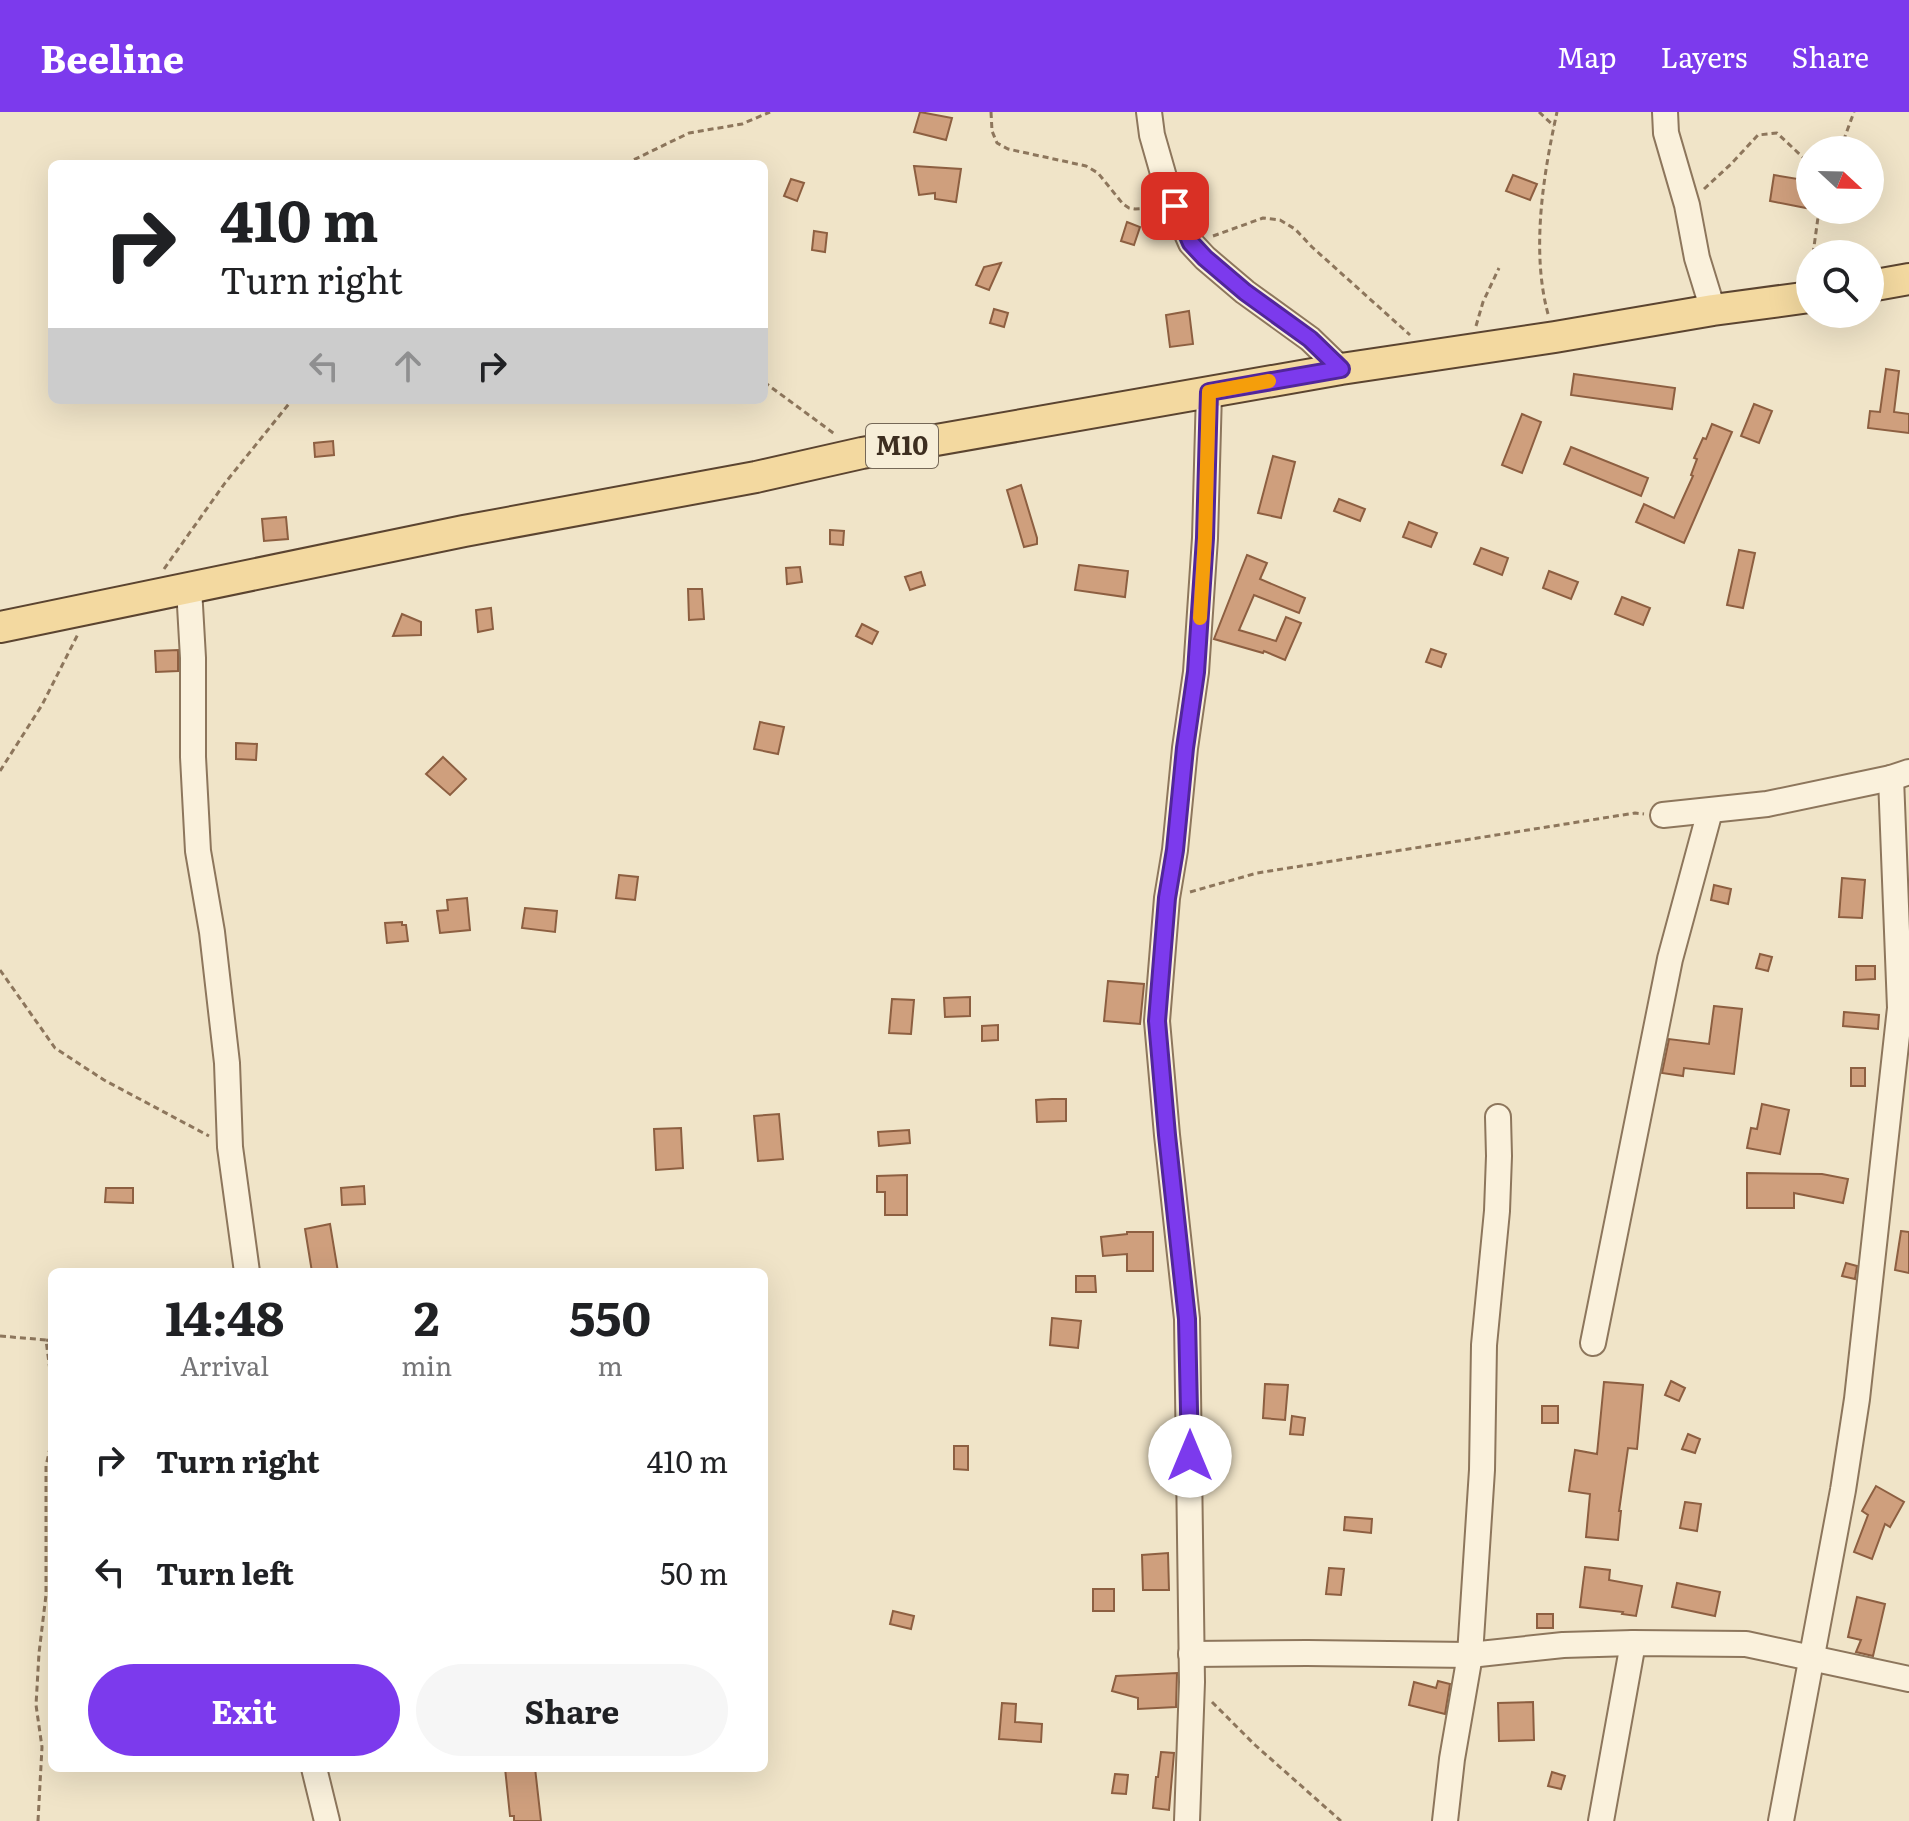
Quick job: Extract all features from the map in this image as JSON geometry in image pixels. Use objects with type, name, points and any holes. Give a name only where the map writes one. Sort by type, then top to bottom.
[{"type":"main road","points":[[1884,283],[1909,279]]},
{"type":"main road","name":"M10","points":[[0,627],[464,531],[756,477],[862,453],[1341,369],[1796,299]]},
{"type":"street","points":[[1149,112],[1152,135],[1168,191],[1191,243],[1245,292],[1310,339],[1341,369]]},
{"type":"street","points":[[1665,112],[1666,133],[1713,310]]},
{"type":"street","points":[[1187,1821],[1192,1682],[1187,1319],[1157,1021],[1167,898],[1196,672],[1205,538],[1209,392]]},
{"type":"street","points":[[189,588],[198,851],[212,932],[227,1063],[230,1147],[246,1268]]},
{"type":"street","points":[[1663,815],[1767,804],[1900,775],[1905,1009],[1857,1399],[1781,1821]]},
{"type":"street","points":[[1593,1343],[1670,959],[1710,811]]},
{"type":"street","points":[[1445,1821],[1470,1655],[1482,1470],[1484,1345],[1497,1211],[1498,1117]]},
{"type":"street","points":[[1601,1821],[1633,1643]]},
{"type":"street","points":[[1191,1654],[1470,1655],[1563,1645],[1746,1644],[1909,1679]]},
{"type":"street","points":[[315,1772],[324,1820]]},
{"type":"path","points":[[633,160],[689,133],[742,124],[770,112]]},
{"type":"path","points":[[991,112],[992,131],[997,143],[1008,149],[1086,166],[1098,173],[1129,208],[1175,206]]},
{"type":"path","points":[[1539,112],[1554,126]]},
{"type":"path","points":[[1555,337],[1543,292],[1539,238],[1557,112]]},
{"type":"path","points":[[1845,136],[1854,112]]},
{"type":"path","points":[[1687,205],[1758,135],[1777,133],[1796,151]]},
{"type":"path","points":[[1191,243],[1263,218],[1280,220],[1295,229],[1434,356]]},
{"type":"path","points":[[1469,349],[1483,302],[1499,268]]},
{"type":"path","points":[[768,385],[862,453]]},
{"type":"path","points":[[145,596],[225,483],[289,404]]},
{"type":"path","points":[[0,771],[42,705],[91,609]]},
{"type":"path","points":[[1167,898],[1257,873],[1635,813],[1663,815]]},
{"type":"path","points":[[0,970],[55,1048],[104,1080],[230,1147]]},
{"type":"path","points":[[0,1336],[48,1340]]},
{"type":"path","points":[[38,1821],[42,1747],[36,1705],[46,1595],[48,1457]]},
{"type":"path","points":[[1192,1682],[1255,1745],[1341,1821]]},
{"type":"building","points":[[920,112],[952,118],[946,140],[914,132]]},
{"type":"building","points":[[914,166],[961,169],[956,202],[935,199],[935,193],[919,195]]},
{"type":"building","points":[[1513,175],[1537,184],[1530,200],[1506,191]]},
{"type":"building","points":[[1774,175],[1796,179],[1796,206],[1770,201]]},
{"type":"building","points":[[791,179],[804,183],[797,201],[784,196]]},
{"type":"building","points":[[1127,222],[1140,227],[1134,245],[1121,241]]},
{"type":"building","points":[[814,231],[827,233],[825,252],[812,250]]},
{"type":"building","points":[[1001,263],[989,290],[976,285],[984,267]]},
{"type":"building","points":[[994,309],[1008,313],[1004,327],[990,323]]},
{"type":"building","points":[[1189,311],[1193,344],[1170,347],[1166,315]]},
{"type":"building","points":[[1886,369],[1899,371],[1894,412],[1909,414],[1909,433],[1868,428],[1870,411],[1880,412]]},
{"type":"building","points":[[1574,374],[1675,388],[1672,409],[1571,395]]},
{"type":"building","points":[[1754,404],[1772,411],[1759,443],[1741,436]]},
{"type":"building","points":[[1522,414],[1541,422],[1522,473],[1502,465]]},
{"type":"building","points":[[1712,424],[1732,432],[1684,543],[1636,522],[1644,504],[1674,518],[1693,476],[1697,459],[1694,458]]},
{"type":"building","points":[[333,441],[334,455],[315,457],[314,443]]},
{"type":"building","points":[[1571,447],[1648,478],[1641,496],[1564,464]]},
{"type":"building","points":[[1273,456],[1295,462],[1281,518],[1258,513]]},
{"type":"building","points":[[1021,485],[1037,538],[1037,544],[1024,547],[1007,490]]},
{"type":"building","points":[[1339,499],[1365,509],[1360,521],[1334,511]]},
{"type":"building","points":[[286,517],[288,539],[264,541],[262,519]]},
{"type":"building","points":[[1409,522],[1437,533],[1431,547],[1403,537]]},
{"type":"building","points":[[830,530],[844,531],[843,545],[830,544]]},
{"type":"building","points":[[1481,548],[1508,558],[1502,575],[1474,564]]},
{"type":"building","points":[[1739,550],[1755,553],[1743,608],[1727,605]]},
{"type":"building","points":[[1247,555],[1267,563],[1260,579],[1305,598],[1299,613],[1254,595],[1239,630],[1276,641],[1286,617],[1301,623],[1285,660],[1264,651],[1214,639]]},
{"type":"building","points":[[1079,565],[1128,571],[1125,597],[1075,590]]},
{"type":"building","points":[[800,567],[802,582],[787,584],[786,568]]},
{"type":"building","points":[[1549,571],[1578,582],[1571,599],[1543,588]]},
{"type":"building","points":[[921,572],[925,585],[910,590],[905,577]]},
{"type":"building","points":[[688,589],[702,589],[704,619],[689,620]]},
{"type":"building","points":[[1622,597],[1650,608],[1643,625],[1615,614]]},
{"type":"building","points":[[491,608],[493,629],[478,632],[476,610]]},
{"type":"building","points":[[402,614],[421,622],[421,635],[393,636]]},
{"type":"building","points":[[862,624],[878,632],[872,644],[856,636]]},
{"type":"building","points":[[1431,649],[1446,654],[1441,667],[1426,662]]},
{"type":"building","points":[[178,650],[178,671],[156,672],[155,651]]},
{"type":"building","points":[[760,722],[784,727],[778,754],[754,749]]},
{"type":"building","points":[[236,743],[257,744],[256,760],[236,759]]},
{"type":"building","points":[[443,757],[466,779],[450,795],[426,774]]},
{"type":"building","points":[[619,875],[638,877],[635,900],[616,898]]},
{"type":"building","points":[[1842,878],[1865,880],[1862,918],[1839,917]]},
{"type":"building","points":[[1714,885],[1731,889],[1728,904],[1711,900]]},
{"type":"building","points":[[467,898],[470,930],[440,933],[437,911],[448,910],[447,900]]},
{"type":"building","points":[[525,908],[557,911],[555,932],[522,928]]},
{"type":"building","points":[[402,922],[406,925],[408,941],[387,943],[385,923]]},
{"type":"building","points":[[1760,954],[1772,957],[1768,971],[1756,968]]},
{"type":"building","points":[[1856,966],[1875,966],[1875,979],[1856,980]]},
{"type":"building","points":[[1108,981],[1144,984],[1140,1024],[1104,1021]]},
{"type":"building","points":[[970,997],[970,1016],[945,1017],[944,998]]},
{"type":"building","points":[[892,999],[914,1000],[911,1034],[889,1033]]},
{"type":"building","points":[[1714,1006],[1742,1009],[1734,1074],[1684,1068],[1683,1076],[1662,1073],[1669,1039],[1709,1044]]},
{"type":"building","points":[[1844,1012],[1879,1015],[1878,1029],[1843,1026]]},
{"type":"building","points":[[998,1025],[998,1040],[982,1041],[982,1026]]},
{"type":"building","points":[[1851,1068],[1865,1068],[1865,1086],[1851,1086]]},
{"type":"building","points":[[1066,1099],[1066,1121],[1037,1122],[1036,1100]]},
{"type":"building","points":[[1762,1104],[1789,1110],[1780,1154],[1747,1148],[1751,1128],[1757,1129]]},
{"type":"building","points":[[779,1114],[783,1159],[758,1161],[754,1116]]},
{"type":"building","points":[[681,1128],[683,1168],[656,1170],[654,1129]]},
{"type":"building","points":[[909,1130],[910,1143],[879,1146],[878,1132]]},
{"type":"building","points":[[1747,1173],[1822,1174],[1848,1179],[1843,1203],[1794,1193],[1794,1208],[1747,1208]]},
{"type":"building","points":[[907,1175],[907,1215],[885,1215],[885,1192],[877,1192],[877,1176]]},
{"type":"building","points":[[364,1186],[365,1204],[342,1205],[341,1188]]},
{"type":"building","points":[[106,1188],[133,1188],[133,1203],[105,1202]]},
{"type":"building","points":[[330,1224],[337,1268],[311,1268],[305,1229]]},
{"type":"building","points":[[1901,1231],[1909,1232],[1909,1273],[1895,1270]]},
{"type":"building","points":[[1127,1232],[1153,1232],[1153,1271],[1127,1271],[1127,1254],[1103,1256],[1101,1237]]},
{"type":"building","points":[[1846,1263],[1857,1266],[1855,1279],[1842,1276]]},
{"type":"building","points":[[1076,1276],[1095,1276],[1096,1292],[1076,1292]]},
{"type":"building","points":[[1052,1318],[1081,1321],[1078,1348],[1050,1345]]},
{"type":"building","points":[[1671,1381],[1685,1388],[1679,1401],[1665,1395]]},
{"type":"building","points":[[1604,1382],[1643,1385],[1637,1449],[1628,1448],[1618,1540],[1586,1537],[1590,1494],[1569,1491],[1575,1450],[1597,1454]]},
{"type":"building","points":[[1265,1384],[1288,1385],[1285,1420],[1263,1418]]},
{"type":"building","points":[[1542,1406],[1558,1406],[1558,1423],[1542,1423]]},
{"type":"building","points":[[1292,1416],[1305,1418],[1303,1435],[1290,1434]]},
{"type":"building","points":[[1688,1434],[1700,1439],[1695,1453],[1682,1449]]},
{"type":"building","points":[[954,1446],[968,1446],[968,1470],[954,1469]]},
{"type":"building","points":[[1876,1486],[1904,1502],[1890,1527],[1885,1524],[1872,1559],[1854,1552],[1868,1515],[1862,1511]]},
{"type":"building","points":[[1685,1502],[1701,1504],[1697,1531],[1680,1528]]},
{"type":"building","points":[[1345,1517],[1372,1519],[1371,1533],[1344,1530]]},
{"type":"building","points":[[1168,1553],[1169,1590],[1143,1590],[1142,1555]]},
{"type":"building","points":[[1585,1567],[1610,1570],[1609,1580],[1642,1586],[1636,1616],[1580,1607]]},
{"type":"building","points":[[1329,1568],[1344,1569],[1341,1595],[1326,1594]]},
{"type":"building","points":[[1677,1583],[1720,1592],[1715,1616],[1672,1607]]},
{"type":"building","points":[[1093,1589],[1114,1589],[1114,1611],[1093,1611]]},
{"type":"building","points":[[1857,1597],[1885,1604],[1873,1656],[1856,1652],[1861,1640],[1848,1637]]},
{"type":"building","points":[[893,1611],[914,1616],[911,1629],[890,1624]]},
{"type":"building","points":[[1537,1614],[1553,1614],[1553,1628],[1537,1628]]},
{"type":"building","points":[[1177,1673],[1176,1707],[1138,1709],[1138,1698],[1112,1691],[1116,1676]]},
{"type":"building","points":[[1438,1681],[1450,1684],[1445,1714],[1409,1705],[1414,1682],[1436,1688]]},
{"type":"building","points":[[1533,1702],[1534,1740],[1499,1741],[1498,1703]]},
{"type":"building","points":[[1002,1703],[1016,1704],[1015,1722],[1042,1724],[1041,1742],[999,1739]]},
{"type":"building","points":[[1161,1752],[1174,1753],[1169,1810],[1153,1808]]},
{"type":"building","points":[[505,1772],[535,1772],[541,1821],[514,1821],[514,1816],[510,1816]]},
{"type":"building","points":[[1552,1772],[1565,1776],[1561,1789],[1548,1786]]},
{"type":"building","points":[[1115,1774],[1128,1775],[1126,1794],[1112,1793]]},
{"type":"slow traffic","points":[[1200,618],[1209,392],[1269,381]]},
{"type":"route","points":[[1175,206],[1191,243],[1205,258],[1245,292],[1310,339],[1341,369],[1209,392],[1205,538],[1196,672],[1167,898],[1157,1021],[1187,1319],[1190,1456]]}]
